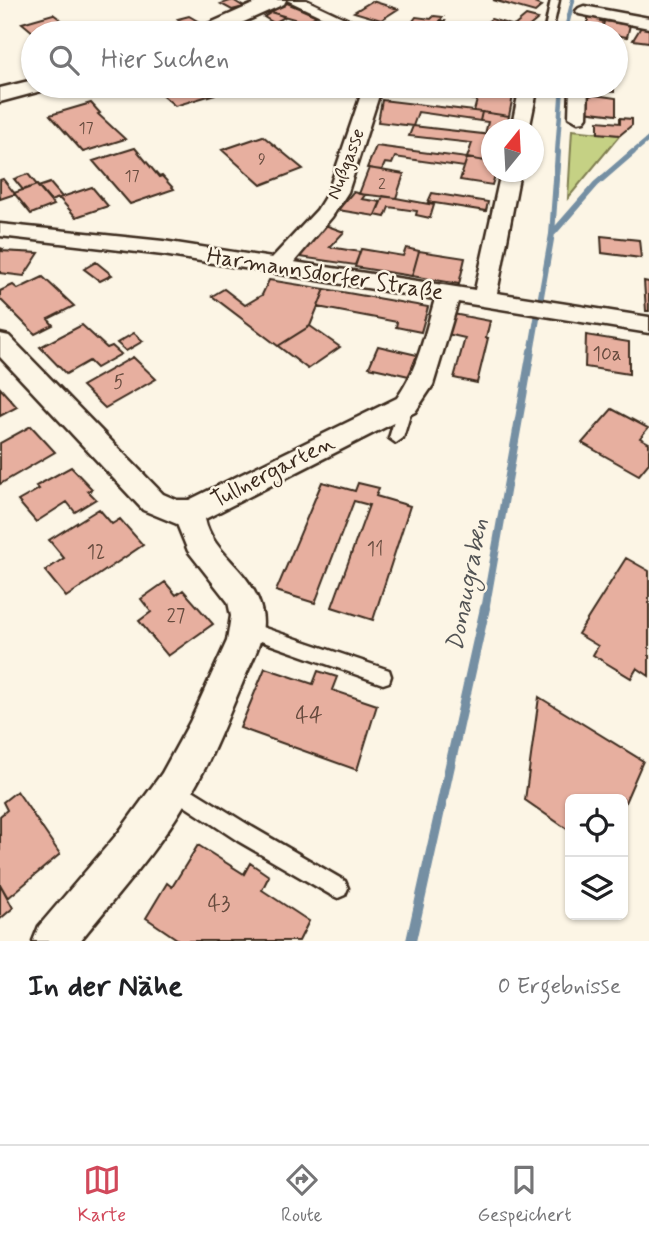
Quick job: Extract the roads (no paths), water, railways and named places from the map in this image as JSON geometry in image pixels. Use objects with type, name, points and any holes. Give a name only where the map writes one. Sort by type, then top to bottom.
[{"type":"street","points":[[231,21],[277,0]]},
{"type":"street","points":[[294,0],[341,21]]},
{"type":"street","points":[[584,11],[649,23]]},
{"type":"street","points":[[0,95],[21,89]]},
{"type":"street","name":"Nußgasse","points":[[277,267],[325,213],[338,192],[369,98]]},
{"type":"street","points":[[522,119],[527,98]]},
{"type":"street","points":[[578,117],[579,98]]},
{"type":"street","points":[[494,302],[510,182]]},
{"type":"street","name":"Harmannsdorfer Straße","points":[[0,230],[163,248],[649,325]]},
{"type":"street","points":[[406,405],[424,375],[448,295]]},
{"type":"street","name":"Tullnergarten","points":[[0,342],[153,502],[174,512],[189,512],[230,495],[313,450],[406,405]]},
{"type":"street","points":[[54,941],[155,816],[174,787],[197,747],[247,629],[243,599],[235,584],[196,542],[190,529],[189,512]]},
{"type":"lane","points":[[551,21],[555,0]]},
{"type":"lane","points":[[396,438],[406,405]]},
{"type":"lane","points":[[247,629],[383,676]]},
{"type":"lane","points":[[174,787],[245,834],[338,888]]},
{"type":"waterway","name":"Donaugraben","points":[[568,21],[573,0]]},
{"type":"waterway","name":"Donaugraben","points":[[557,154],[561,98]]},
{"type":"waterway","name":"Donaugraben","points":[[631,154],[649,139]]},
{"type":"waterway","name":"Donaugraben","points":[[531,353],[552,234],[558,152]]},
{"type":"waterway","name":"Donaugraben","points":[[554,232],[596,184],[633,152]]},
{"type":"waterway","name":"Donaugraben","points":[[485,610],[531,351]]},
{"type":"waterway","name":"Donaugraben","points":[[411,941],[485,608]]}]
